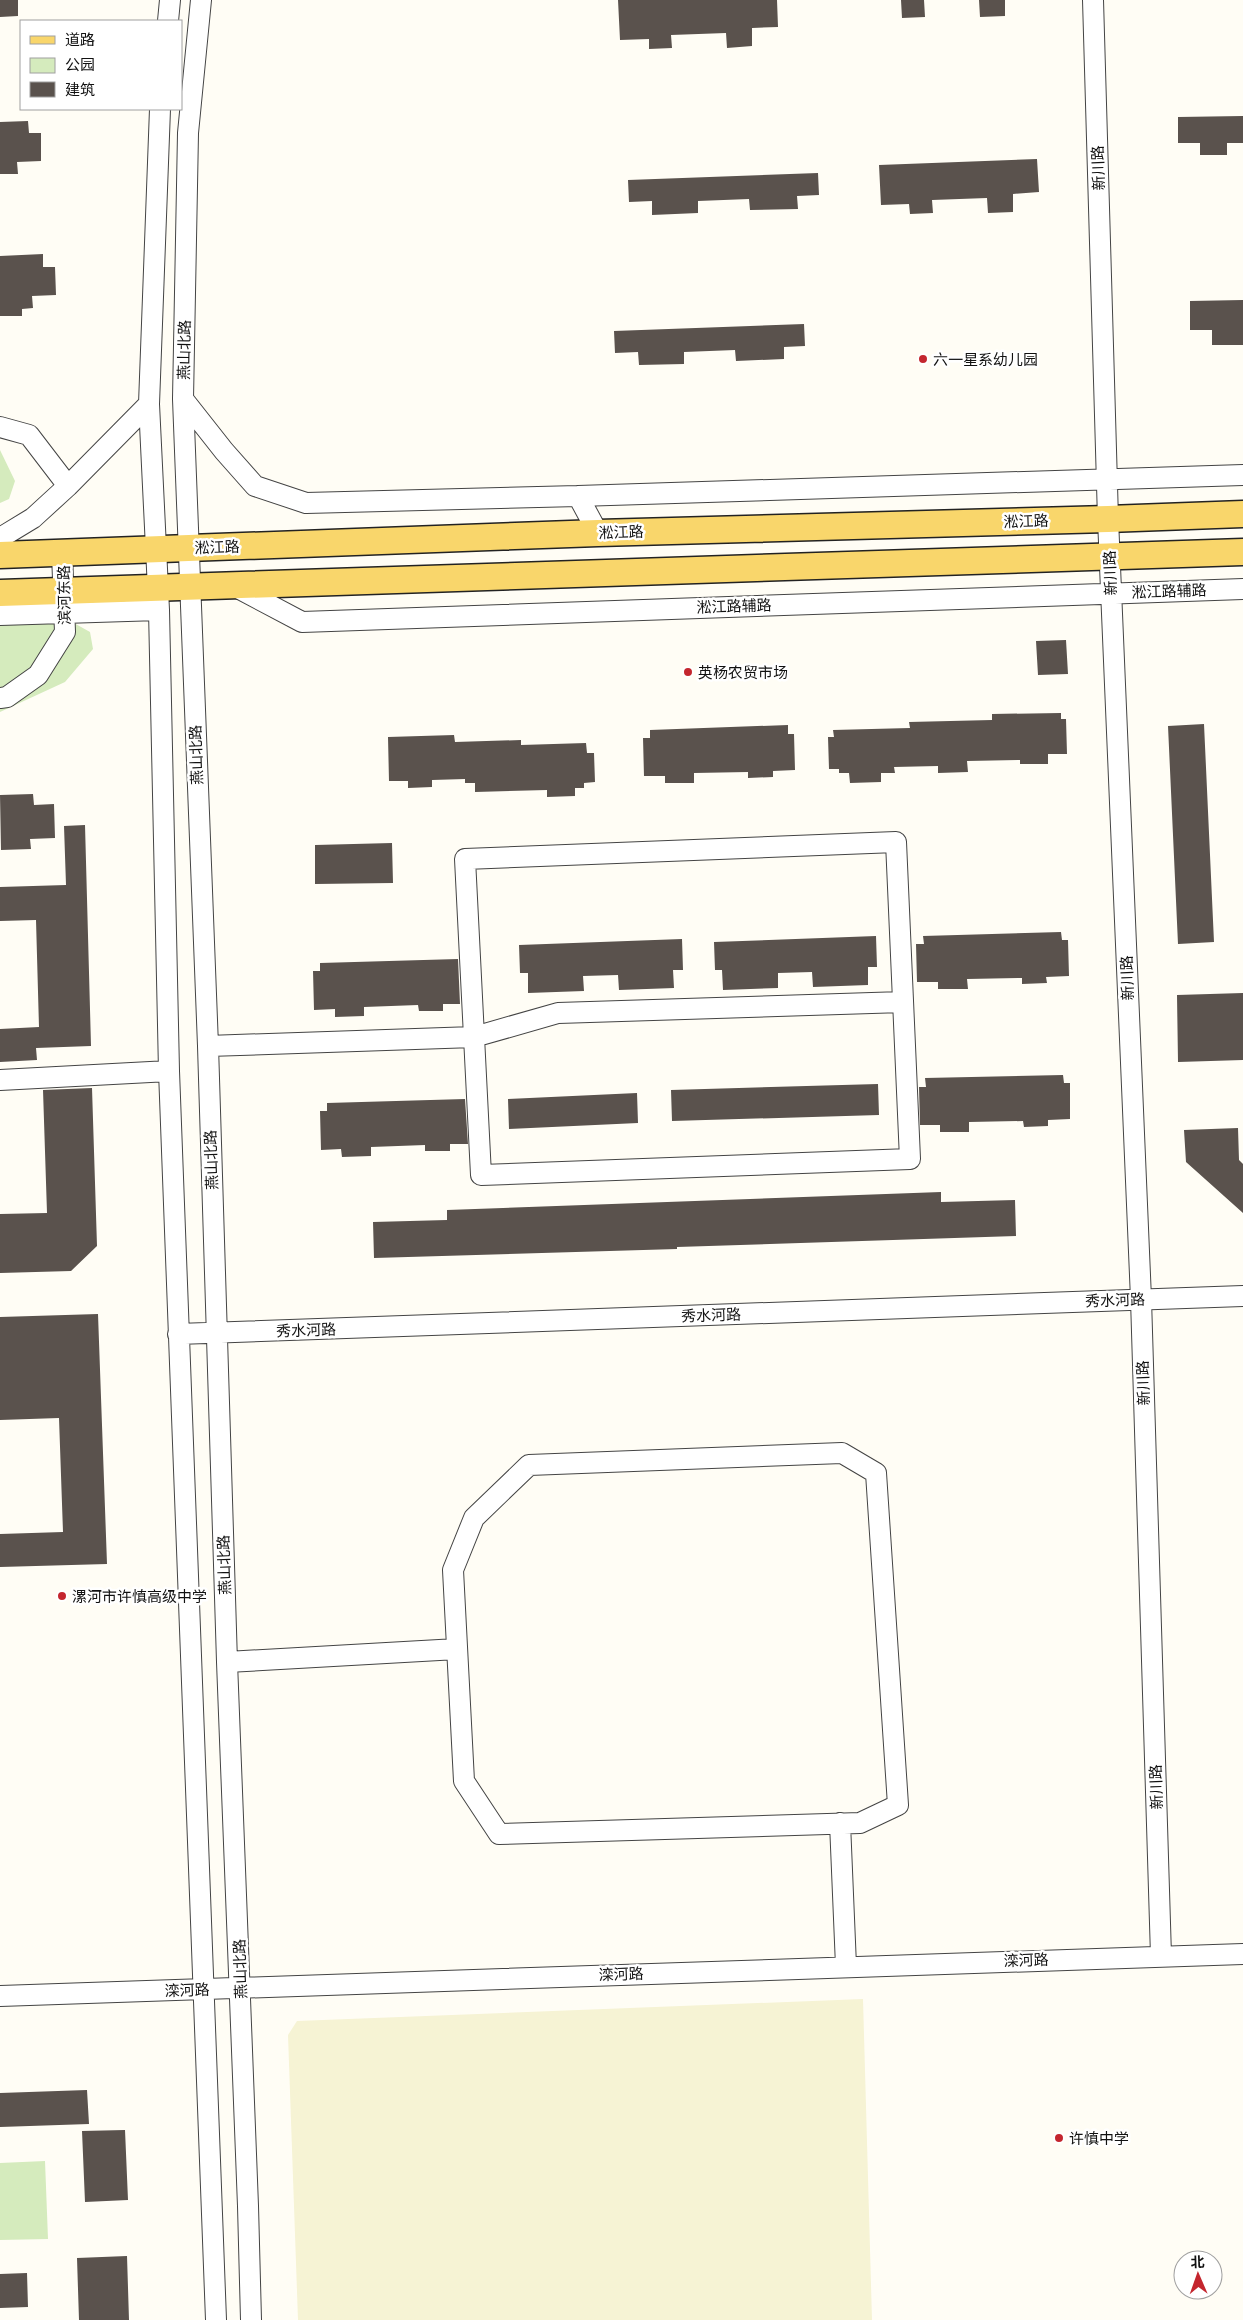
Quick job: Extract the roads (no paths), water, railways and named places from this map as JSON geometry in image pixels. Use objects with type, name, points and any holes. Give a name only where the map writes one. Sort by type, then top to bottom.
[{"type":"main road","name":"淞江路","points":[[0,555],[598,533],[1243,514]]},
{"type":"main road","points":[[0,593],[64,603],[158,599],[190,587],[1243,552]]},
{"type":"street","points":[[168,20],[170,0]]},
{"type":"street","name":"燕山北路","points":[[201,0],[188,133],[183,399],[208,1046],[227,1662],[241,1988],[251,2320]]},
{"type":"street","name":"新川路","points":[[1093,0],[1110,593],[1141,1299],[1161,1956]]},
{"type":"street","points":[[160,110],[150,404],[157,549],[169,1072],[178,1334],[216,2320]]},
{"type":"street","points":[[183,399],[224,451],[255,486],[306,503],[1243,475]]},
{"type":"street","points":[[0,538],[32,518],[68,486],[150,404]]},
{"type":"street","points":[[0,427],[29,435],[68,486]]},
{"type":"street","points":[[578,496],[598,533]]},
{"type":"street","name":"滨河东路","points":[[0,698],[7,697],[38,675],[65,632],[62,553]]},
{"type":"street","name":"淞江路辅路","points":[[234,586],[302,622],[1243,588]]},
{"type":"street","points":[[0,615],[64,603]]},
{"type":"street","points":[[896,842],[910,1159],[482,1176],[474,1037],[465,859],[896,842]]},
{"type":"street","points":[[208,1046],[474,1037],[558,1013],[903,1002]]},
{"type":"street","points":[[0,1080],[169,1072]]},
{"type":"street","name":"秀水河路","points":[[178,1334],[1243,1296]]},
{"type":"street","points":[[842,1453],[876,1473],[898,1805],[860,1822],[840,1823],[499,1834],[464,1781],[453,1570],[474,1518],[529,1465],[842,1453]]},
{"type":"street","points":[[227,1662],[457,1649]]},
{"type":"street","points":[[840,1823],[846,1966]]},
{"type":"street","name":"滦河路","points":[[0,1996],[1243,1954]]},
{"type":"place","name":"六一星系幼儿园","points":[[923,359]]},
{"type":"place","name":"英杨农贸市场","points":[[688,672]]},
{"type":"place","name":"漯河市许慎高级中学","points":[[62,1596]]},
{"type":"place","name":"许慎中学","points":[[1059,2138]]}]
